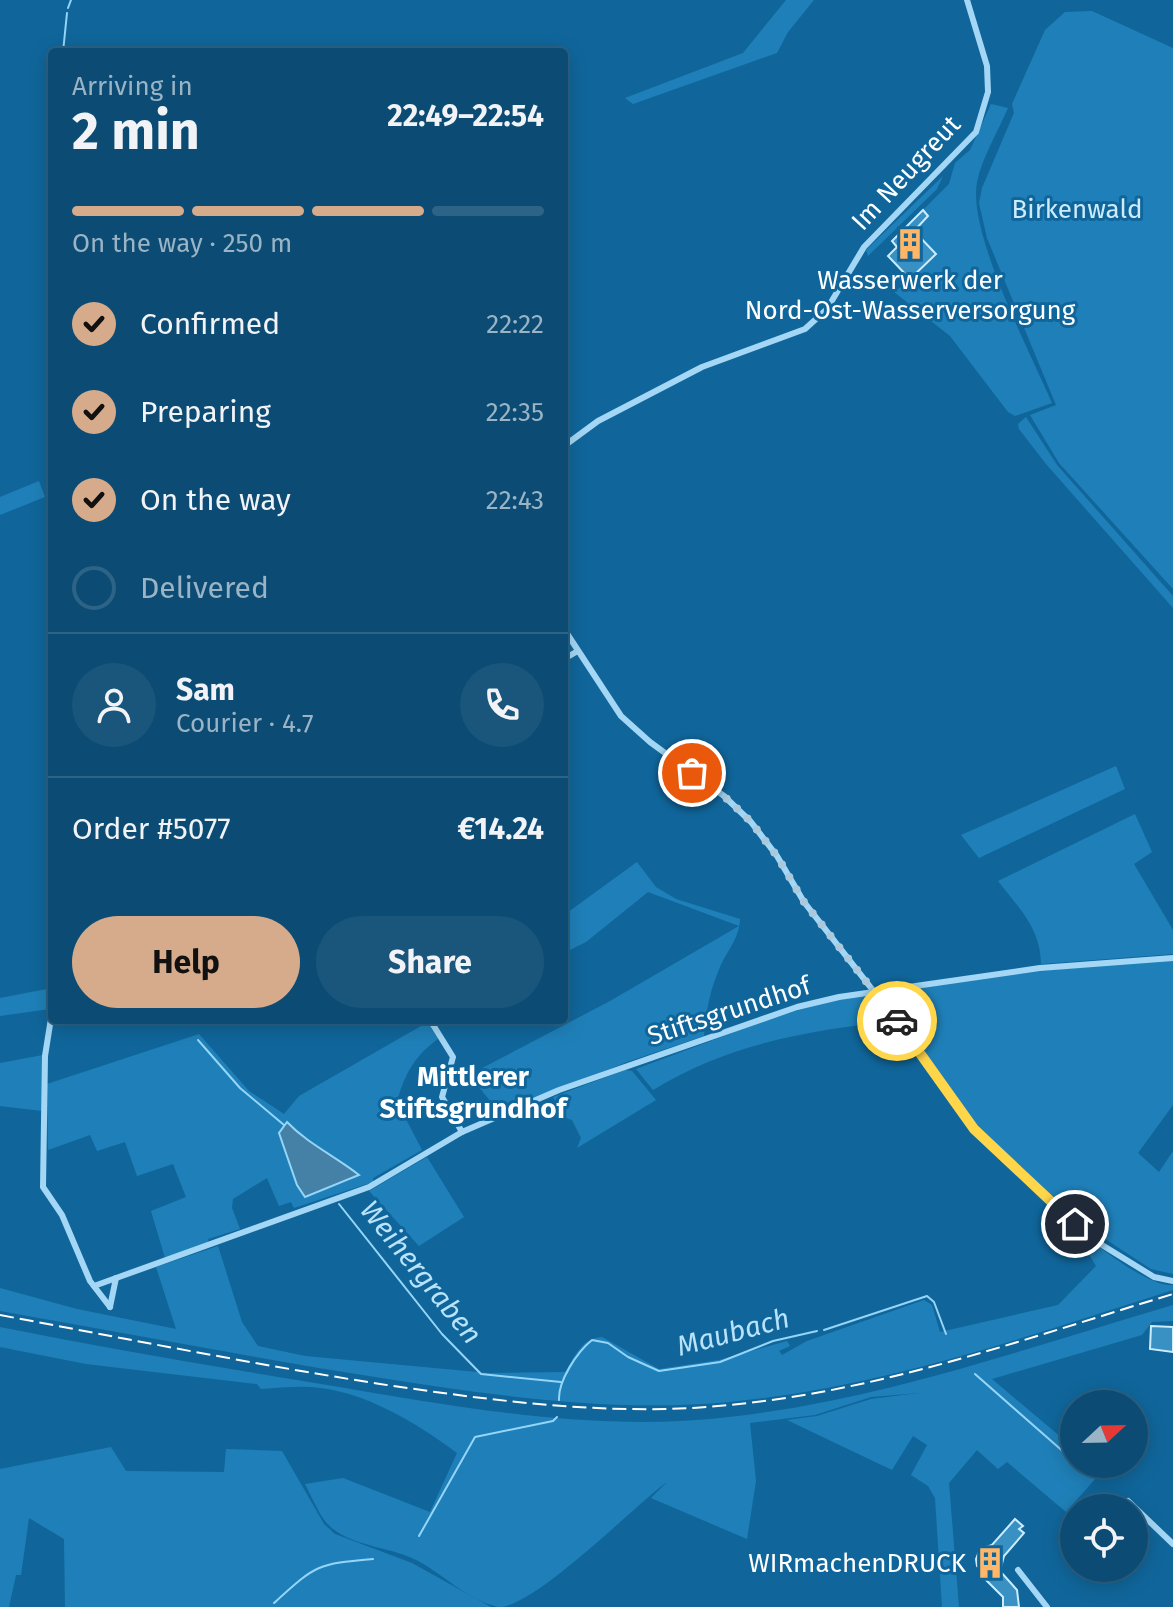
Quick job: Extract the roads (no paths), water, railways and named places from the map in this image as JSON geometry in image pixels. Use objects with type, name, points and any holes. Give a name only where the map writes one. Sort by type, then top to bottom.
[{"type":"street","name":"Im Neugreut","points":[[568,443],[598,421],[702,367],[805,329],[827,309],[864,247],[976,132],[988,92],[987,66],[967,0]]},
{"type":"street","points":[[568,637],[610,702],[638,732],[724,796],[751,822],[777,856],[804,902],[983,1137],[1089,1237],[1154,1277],[1173,1281]]},
{"type":"street","points":[[568,657],[576,652]]},
{"type":"street","name":"Stiftsgrundhof","points":[[94,1286],[369,1187],[462,1132],[573,1085],[784,1011],[819,1001],[1040,968],[1173,958]]},
{"type":"street","points":[[50,1024],[45,1056],[42,1177],[48,1197],[62,1215],[94,1286],[110,1307],[116,1278]]},
{"type":"street","points":[[432,1024],[453,1057],[442,1097],[462,1132]]},
{"type":"street","points":[[1148,1520],[1173,1544]]},
{"type":"street","points":[[1018,1570],[1047,1607]]},
{"type":"waterway","points":[[68,8],[71,0]]},
{"type":"waterway","points":[[63,48],[67,13]]},
{"type":"waterway","name":"Weihergraben","points":[[198,1040],[240,1088],[284,1125]]},
{"type":"waterway","name":"Weihergraben","points":[[339,1204],[442,1334],[481,1374],[561,1382]]},
{"type":"waterway","name":"Maubach","points":[[824,1330],[927,1296],[934,1302],[946,1334]]},
{"type":"waterway","name":"Maubach","points":[[559,1400],[570,1367],[592,1340],[608,1343],[628,1357],[659,1371],[720,1362],[773,1341],[817,1331]]},
{"type":"waterway","name":"Maubach","points":[[975,1374],[1060,1449]]},
{"type":"waterway","name":"Maubach","points":[[419,1536],[475,1437],[553,1421],[557,1417]]},
{"type":"waterway","points":[[274,1603],[318,1569],[373,1559]]},
{"type":"railway","points":[[0,1315],[380,1384],[510,1401],[642,1409],[729,1405],[842,1388],[953,1361],[1173,1294]]},
{"type":"place","name":"Wasserwerk der Nord-Ost-Wasserversorgung","points":[[910,244]]},
{"type":"place","name":"WIRmachenDRUCK","points":[[990,1563]]},
{"type":"district","name":"Mittlerer Stiftsgrundhof","points":[[473,1092]]},
{"type":"park label","name":"Birkenwald","points":[[1077,209]]}]
